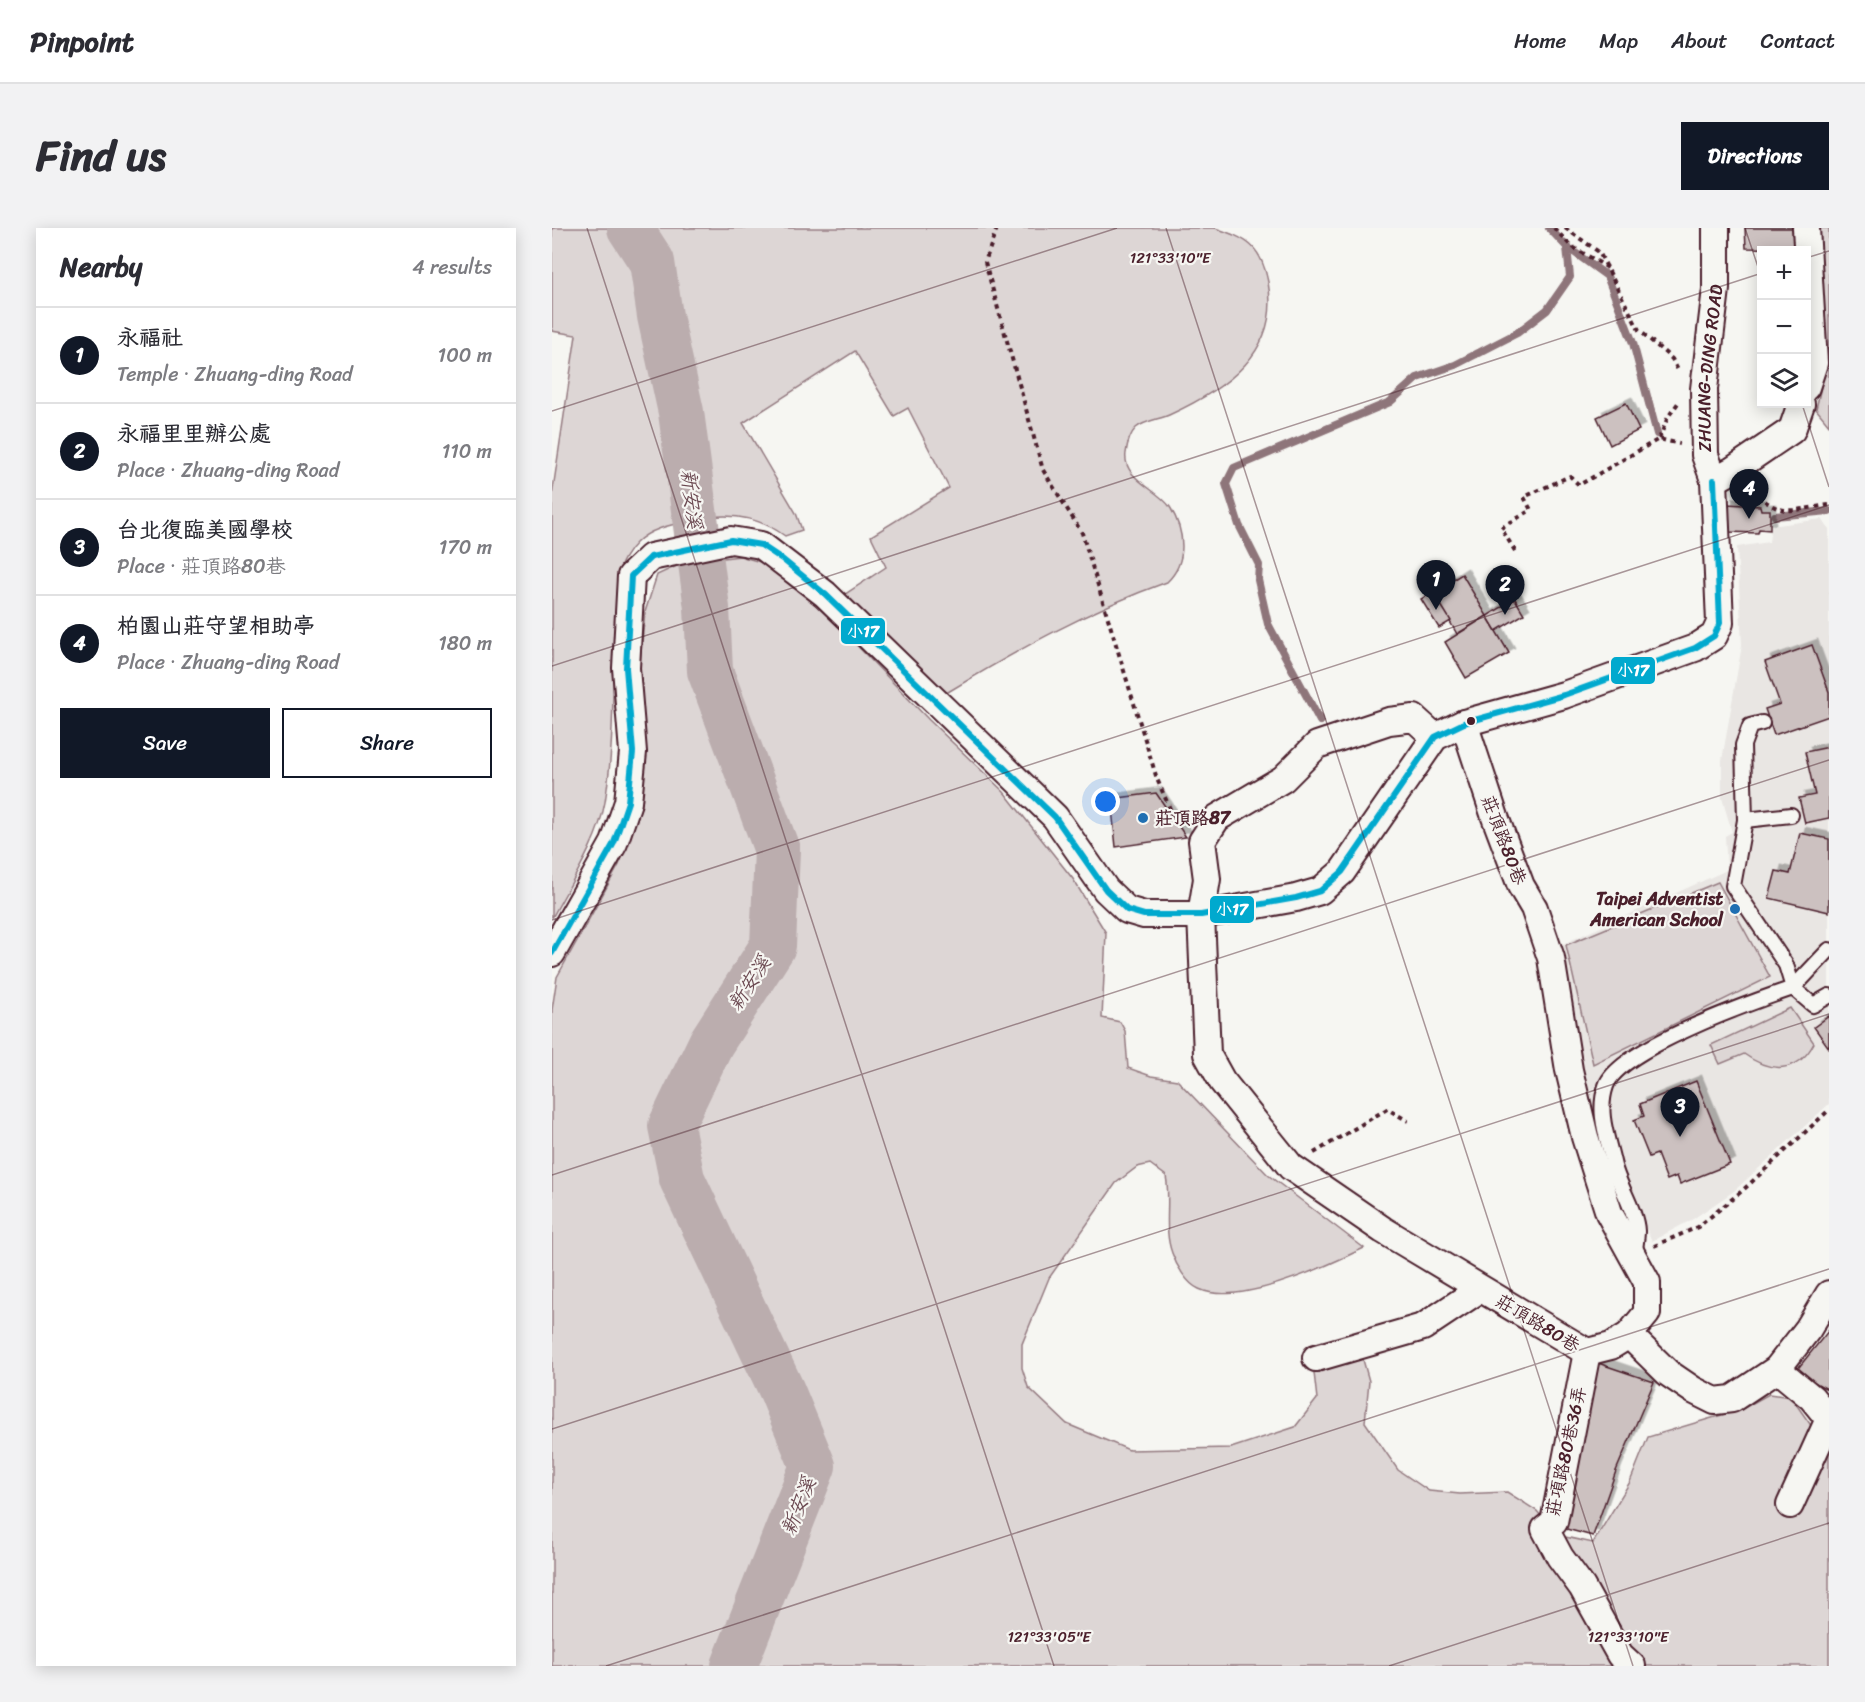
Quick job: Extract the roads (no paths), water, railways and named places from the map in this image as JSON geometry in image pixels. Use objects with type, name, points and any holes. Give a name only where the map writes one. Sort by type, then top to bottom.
[{"type":"street","name":"ZHUANG-DING ROAD","points":[[552,953],[614,843],[628,802],[633,752],[626,668],[631,576],[651,557],[731,540],[761,545],[825,594],[1055,817],[1106,890],[1127,910],[1144,915],[1201,915],[1296,898],[1320,891],[1342,872],[1435,737],[1464,723],[1564,695],[1695,648],[1714,636],[1720,623],[1723,475],[1705,455],[1696,388],[1716,290],[1716,228]]},
{"type":"street","points":[[1806,228],[1814,363],[1811,372]]},
{"type":"street","points":[[1723,475],[1792,430],[1800,408]]},
{"type":"street","name":"莊頂路80巷","points":[[1435,737],[1414,718],[1389,721],[1317,744],[1283,779],[1217,818],[1202,841],[1207,879],[1201,915],[1207,1054],[1222,1081],[1291,1167],[1383,1230],[1587,1352],[1611,1347],[1629,1335],[1647,1313],[1647,1282],[1609,1213],[1585,1137],[1569,1070],[1551,957],[1534,908],[1521,886],[1484,790],[1464,723]]},
{"type":"street","points":[[1316,1358],[1423,1328],[1480,1289]]},
{"type":"street","points":[[1629,1335],[1668,1373],[1715,1401],[1732,1399],[1777,1369],[1808,1329],[1829,1294]]},
{"type":"street","name":"莊項路80巷36弄","points":[[1587,1352],[1554,1522],[1545,1529],[1620,1655],[1632,1666]]},
{"type":"street","points":[[1777,1369],[1812,1398],[1829,1419],[1790,1505]]},
{"type":"lane","points":[[1762,723],[1750,726],[1743,745],[1745,820],[1732,886],[1786,965],[1793,988],[1813,1005],[1829,996]]},
{"type":"lane","points":[[1745,820],[1791,815]]},
{"type":"lane","points":[[1634,1255],[1637,1229],[1614,1169],[1600,1108],[1606,1083],[1630,1060],[1652,1047],[1729,1010],[1793,988],[1829,950]]},
{"type":"waterway","name":"新安溪","points":[[630,228],[652,262],[660,316],[681,412],[707,608],[710,671],[777,850],[773,946],[711,1043],[671,1126],[682,1179],[782,1391],[813,1466],[734,1666]]},
{"type":"waterway","points":[[1549,228],[1567,247],[1607,276],[1633,343],[1657,434]]},
{"type":"waterway","points":[[1320,721],[1268,624],[1258,580],[1259,565],[1239,525],[1226,484],[1234,468],[1390,402],[1417,378],[1455,365],[1517,333],[1547,310],[1570,277],[1567,247]]},
{"type":"waterway","points":[[1775,516],[1829,511]]},
{"type":"place","name":"柏園山莊守望相助亭","points":[[1749,519]]},
{"type":"place","name":"永福社","points":[[1436,610]]},
{"type":"place","name":"永福里里辦公處","points":[[1505,615]]},
{"type":"place","name":"莊頂路87","points":[[1143,818]]},
{"type":"place","name":"Taipei Adventist American School","points":[[1735,909]]},
{"type":"place","name":"台北復臨美國學校","points":[[1680,1137]]}]
